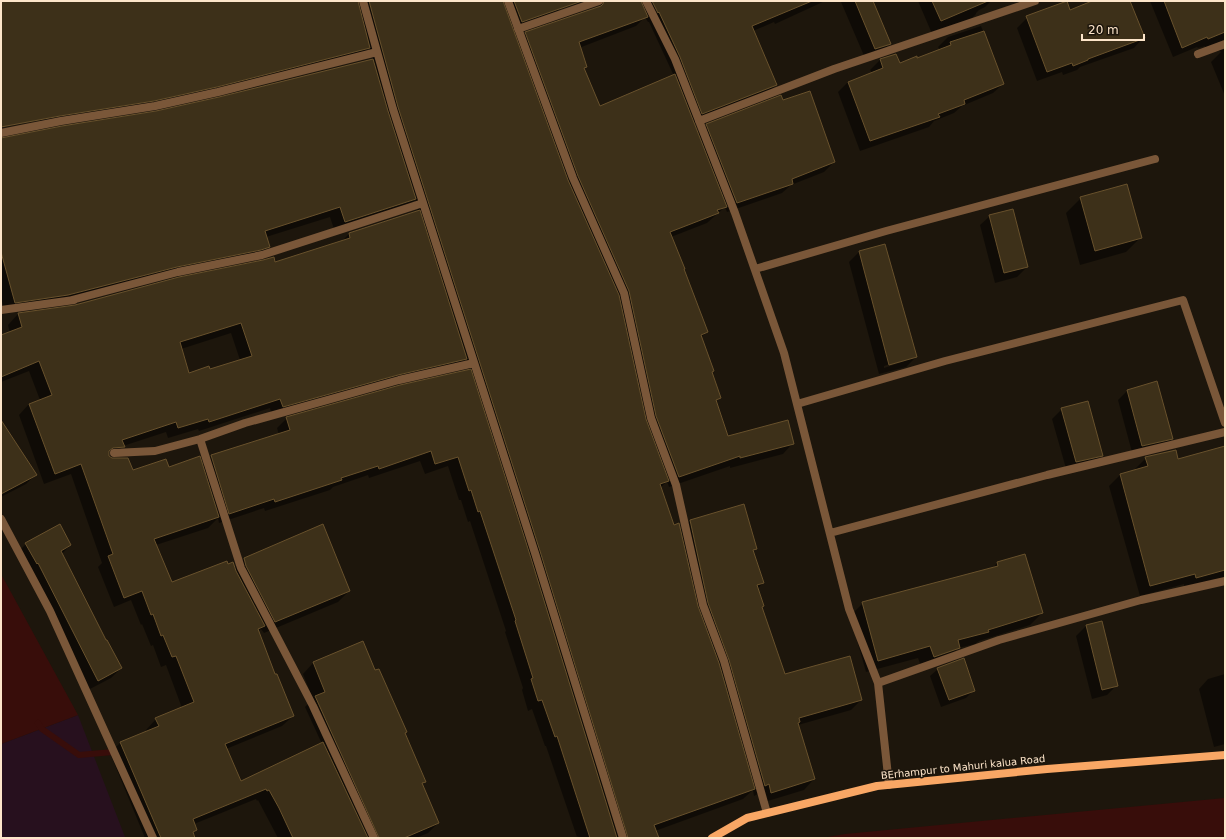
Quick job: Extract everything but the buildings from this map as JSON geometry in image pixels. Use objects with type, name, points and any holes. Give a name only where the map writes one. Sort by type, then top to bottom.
[{"type":"street","points":[[363,1],[393,109],[535,553],[623,838]]},
{"type":"street","points":[[508,1],[573,178],[624,292],[651,418],[676,485],[703,605],[724,661],[768,813]]},
{"type":"street","points":[[518,29],[599,1]]},
{"type":"street","points":[[646,1],[675,59],[735,213],[784,353],[849,609],[878,683],[889,785]]},
{"type":"street","points":[[699,121],[834,69],[1035,1]]},
{"type":"street","points":[[1198,54],[1225,44]]},
{"type":"street","points":[[1,133],[61,121],[155,106],[218,92],[377,52]]},
{"type":"street","points":[[755,269],[886,231],[1155,159]]},
{"type":"street","points":[[1,310],[71,301],[178,272],[262,256],[423,203]]},
{"type":"street","points":[[797,404],[945,361],[1183,300],[1225,423]]},
{"type":"street","points":[[114,453],[155,451],[245,423],[391,382],[474,363]]},
{"type":"street","points":[[830,533],[1047,475],[1225,432]]},
{"type":"street","points":[[200,438],[241,568],[313,706],[374,838]]},
{"type":"street","points":[[1,518],[50,611],[153,838]]},
{"type":"street","points":[[878,683],[999,640],[1141,600],[1225,581]]},
{"type":"street","name":"BErhampur to Mahuri kalua Road","points":[[712,838],[747,818],[877,786],[1047,769],[1225,755]]},
{"type":"shaded area","points":[[1,574],[78,715],[1,744]]},
{"type":"shaded area","points":[[78,715],[125,837],[1,838],[1,744]]},
{"type":"shaded area","points":[[1225,798],[1225,838],[822,838],[845,834]]},
{"type":"waterway","points":[[38,723],[42,729],[79,755],[113,752]]}]
